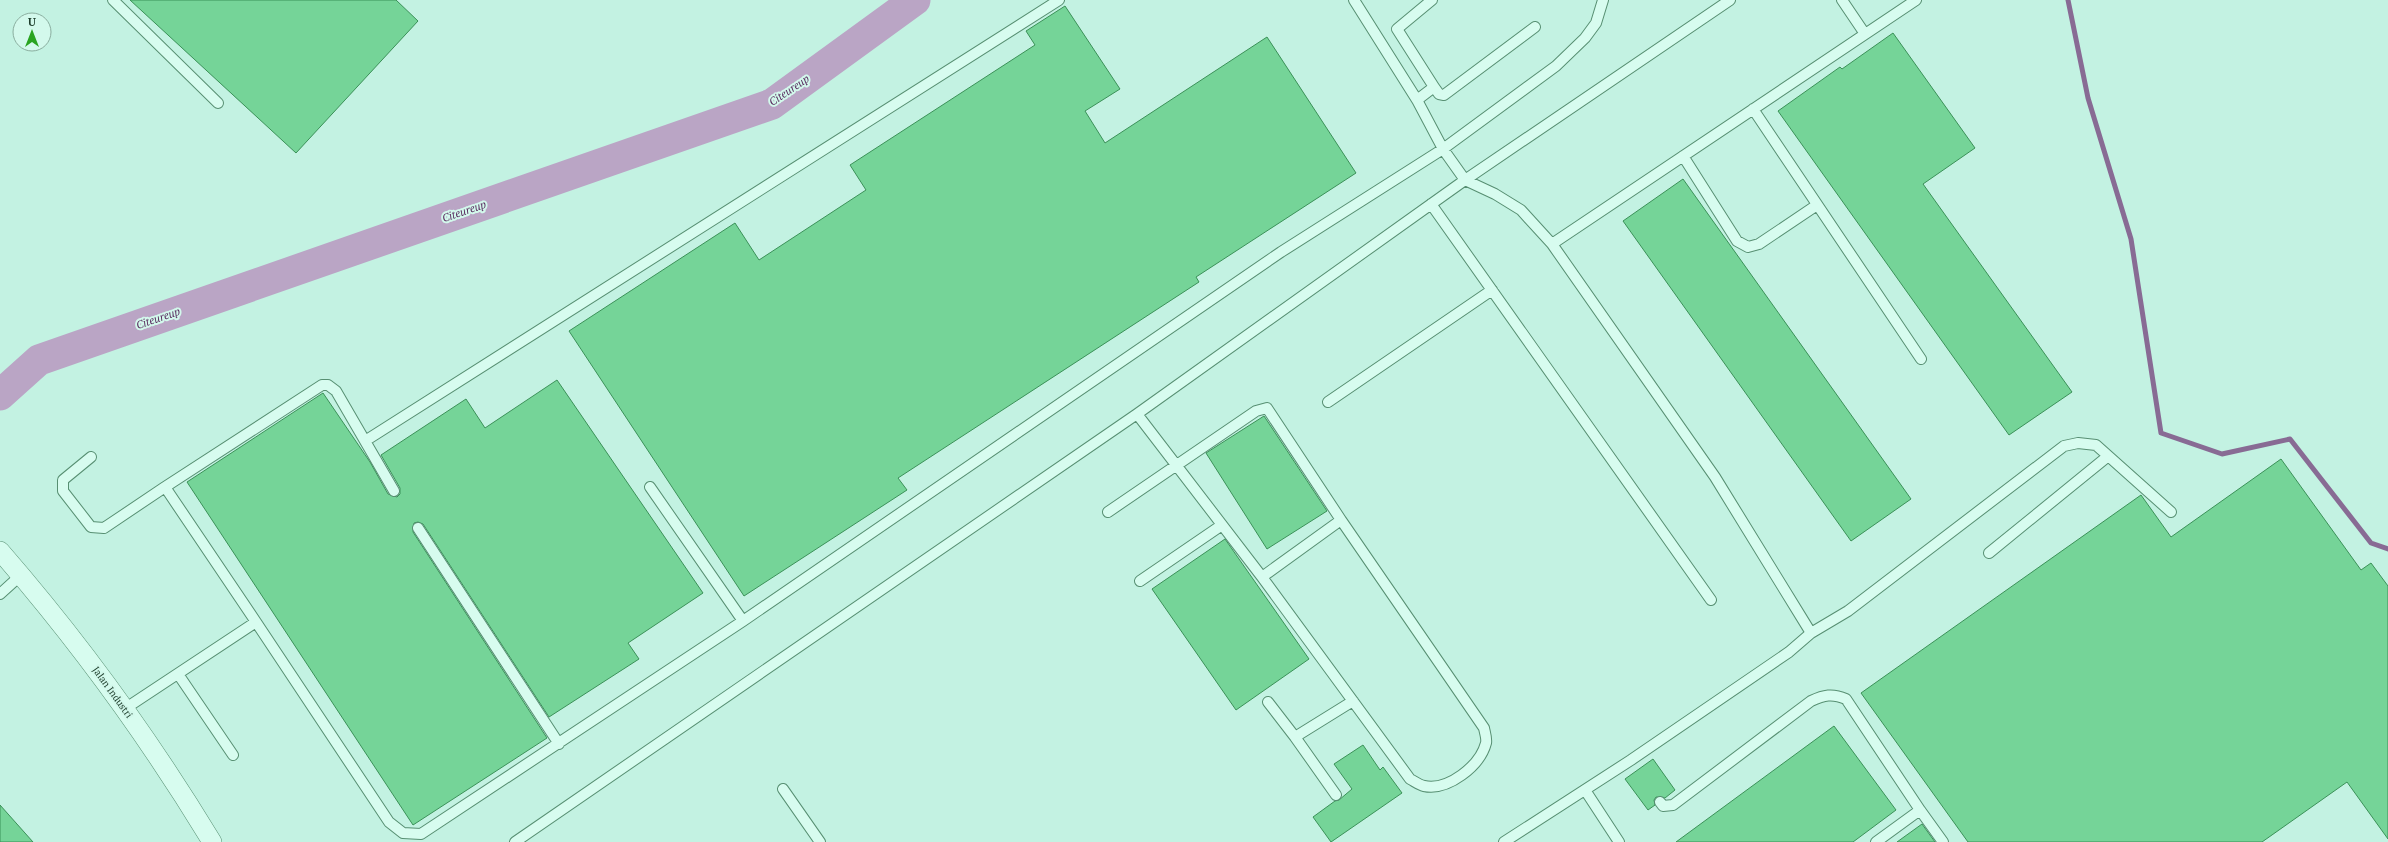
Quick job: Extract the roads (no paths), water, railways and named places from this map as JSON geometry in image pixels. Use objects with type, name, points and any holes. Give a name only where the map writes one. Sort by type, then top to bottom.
[{"type":"street","name":"Jalan Industri","points":[[0,551],[78,645],[126,708],[168,770],[212,842]]},
{"type":"lane","points":[[113,0],[218,103]]},
{"type":"lane","points":[[365,441],[1059,0]]},
{"type":"lane","points":[[1354,0],[1417,100],[1443,149],[1465,180],[1495,194],[1520,210],[1552,244],[1715,478],[1811,633]]},
{"type":"lane","points":[[1432,0],[1397,29],[1439,94],[1444,95],[1534,27]]},
{"type":"lane","points":[[165,487],[389,822],[403,833],[421,834],[743,621],[1281,252],[1443,149],[1556,66],[1585,38],[1596,23],[1603,0]]},
{"type":"lane","points":[[515,842],[1137,414],[1465,180],[1730,0]]},
{"type":"lane","points":[[1842,0],[1865,34]]},
{"type":"lane","points":[[1552,244],[1916,0]]},
{"type":"lane","points":[[1417,100],[1434,87]]},
{"type":"lane","points":[[1753,109],[1921,360]]},
{"type":"lane","points":[[1683,156],[1737,241],[1748,247],[1759,244],[1817,206]]},
{"type":"lane","points":[[1431,204],[1711,600]]},
{"type":"lane","points":[[1328,402],[1492,290]]},
{"type":"lane","points":[[91,458],[63,480],[63,491],[91,527],[104,528],[322,386],[328,385],[336,391],[394,491]]},
{"type":"lane","points":[[1108,512],[1176,466],[1256,411],[1267,408],[1341,520],[1484,728],[1487,742],[1482,752],[1468,771],[1444,785],[1423,786],[1410,779],[1262,578],[1176,466],[1137,414]]},
{"type":"lane","points":[[1504,842],[1584,790],[1634,764],[1789,652],[1811,633],[1848,611],[2064,446],[2078,443],[2096,445],[2107,457],[2171,512]]},
{"type":"lane","points":[[1989,553],[2107,457]]},
{"type":"lane","points":[[650,487],[743,621]]},
{"type":"lane","points":[[1262,578],[1341,520]]},
{"type":"lane","points":[[1140,581],[1222,526]]},
{"type":"lane","points":[[418,528],[559,744]]},
{"type":"lane","points":[[0,594],[21,575]]},
{"type":"lane","points":[[126,708],[256,622]]},
{"type":"lane","points":[[178,674],[233,755]]},
{"type":"lane","points":[[1660,802],[1663,806],[1673,805],[1811,701],[1823,696],[1835,694],[1846,700],[1943,842]]},
{"type":"lane","points":[[1295,738],[1353,701]]},
{"type":"lane","points":[[1268,702],[1336,795]]},
{"type":"lane","points":[[784,790],[820,842]]},
{"type":"lane","points":[[1584,790],[1619,842]]},
{"type":"lane","points":[[1876,842],[1920,810]]},
{"type":"waterway","name":"Citeureup","points":[[0,395],[39,360],[772,104],[915,0]]},
{"type":"waterway","points":[[2068,0],[2088,98],[2131,239],[2161,433],[2222,454],[2290,439],[2371,543],[2388,549]]}]
